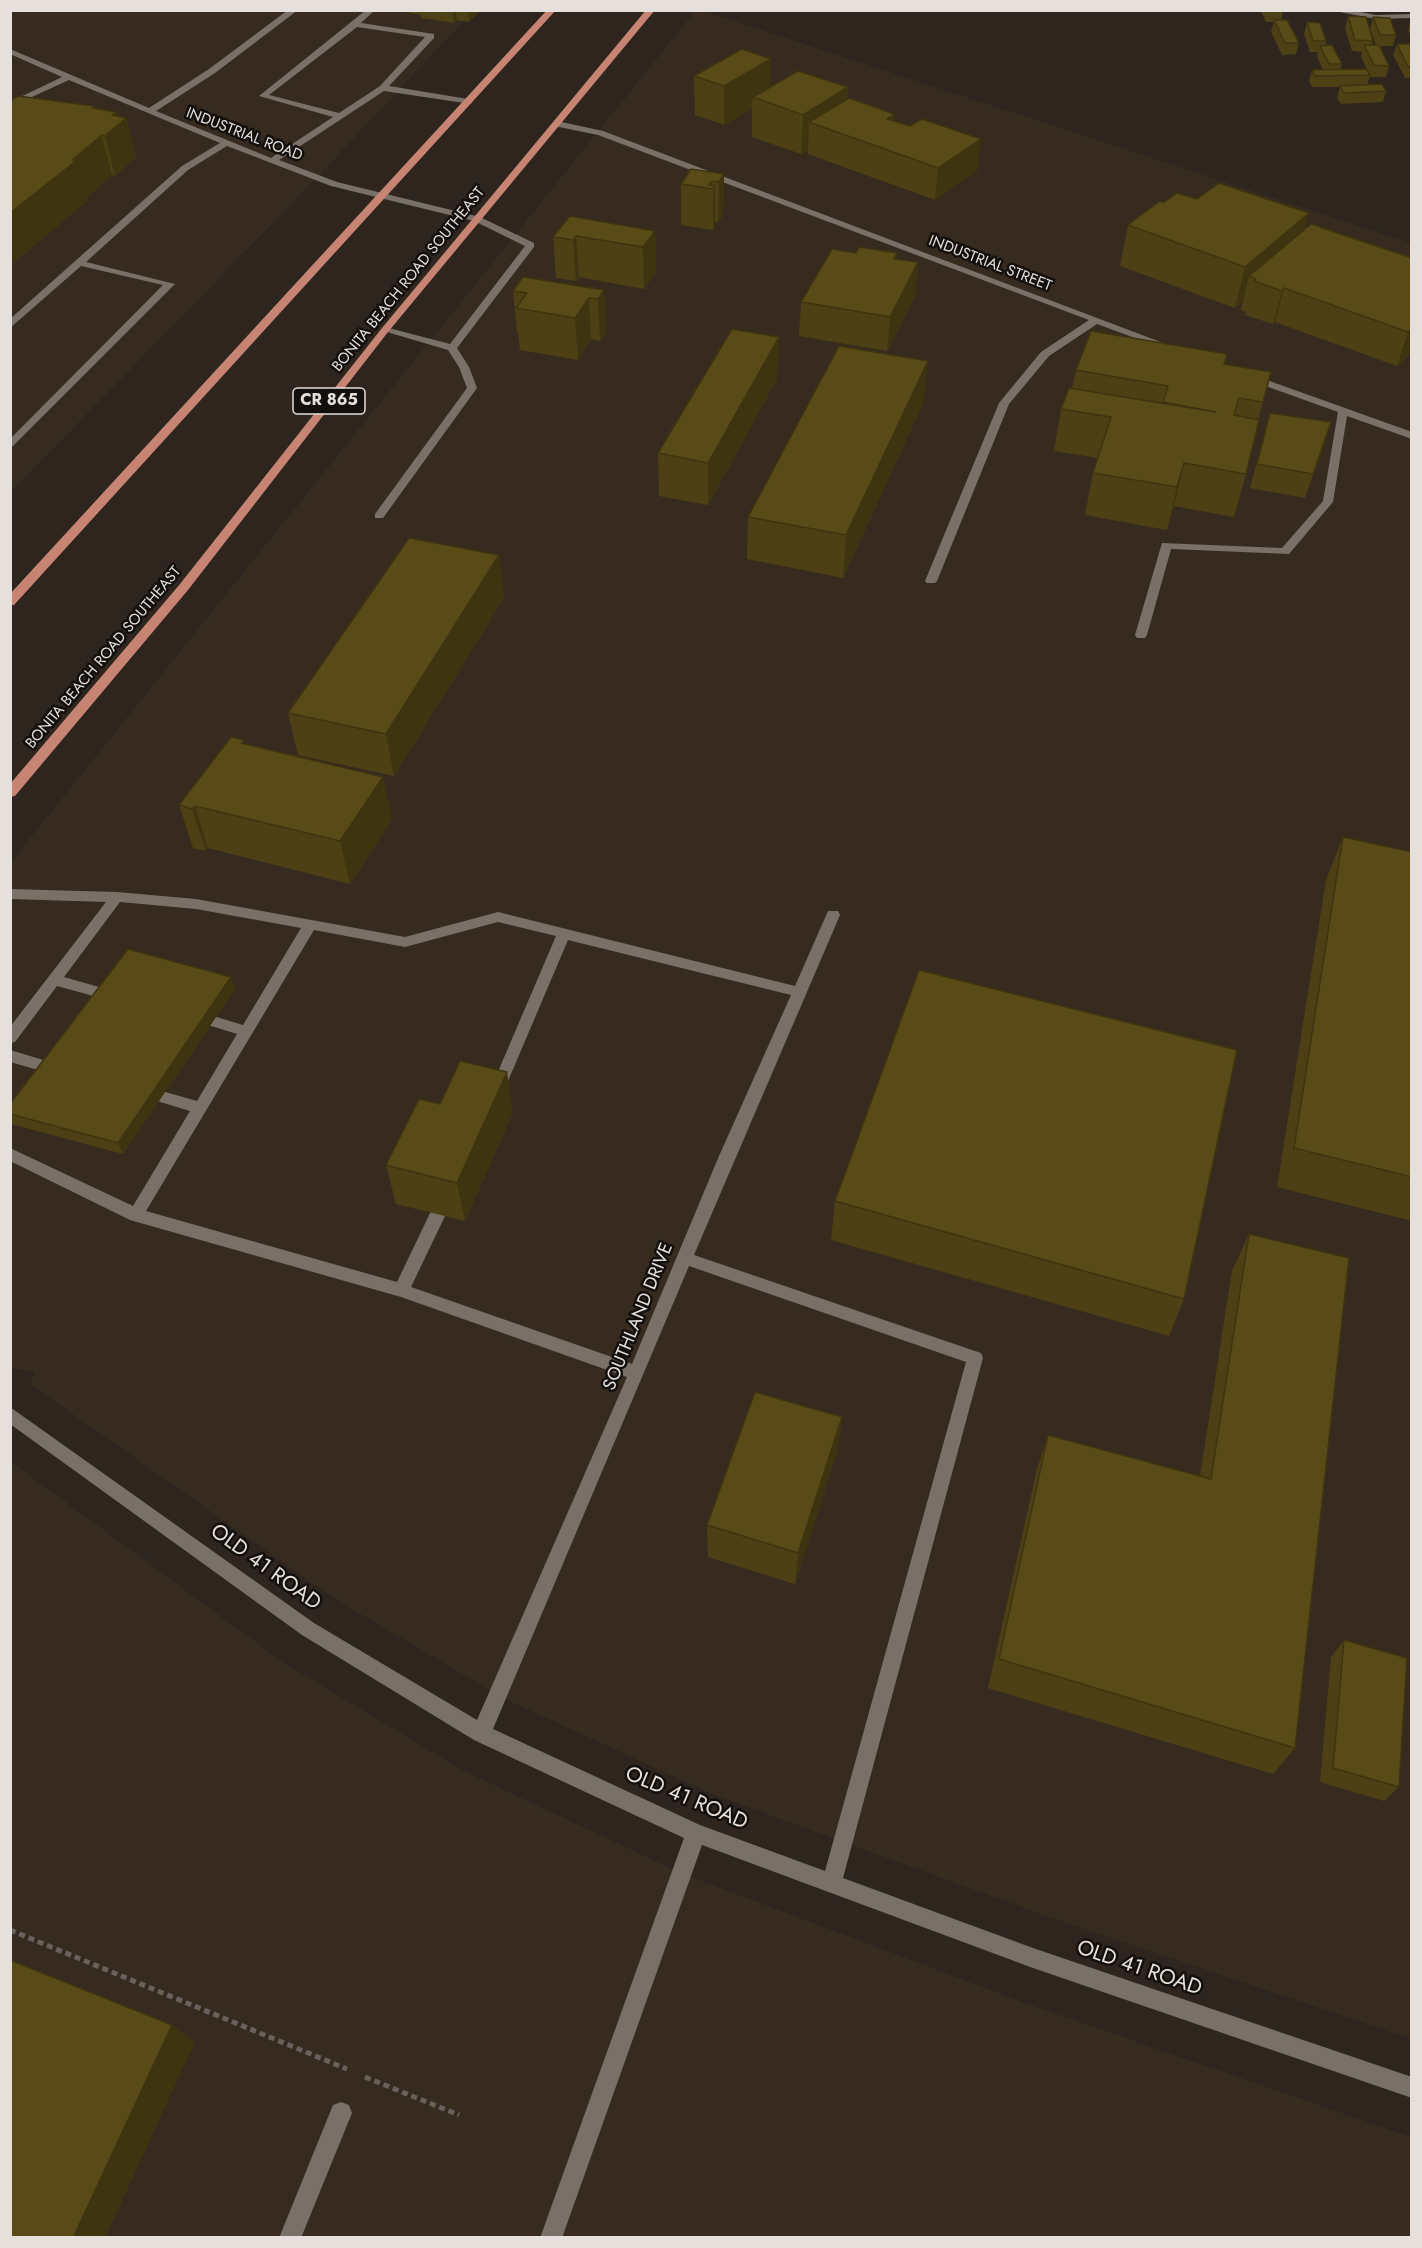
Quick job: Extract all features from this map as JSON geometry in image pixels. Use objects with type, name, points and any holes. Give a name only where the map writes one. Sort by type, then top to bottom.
[{"type":"main road","points":[[10,602],[552,10]]},
{"type":"main road","name":"BONITA BEACH ROAD SOUTHEAST","points":[[10,793],[184,587],[385,330],[651,10]]},
{"type":"street","points":[[149,112],[212,71],[294,10]]},
{"type":"street","points":[[340,116],[263,96],[371,10]]},
{"type":"street","points":[[1333,10],[1376,17],[1412,16]]},
{"type":"street","points":[[272,161],[383,88],[431,36],[355,24]]},
{"type":"street","name":"INDUSTRIAL ROAD","points":[[10,51],[149,112],[272,161],[334,184],[477,219],[531,245],[452,348]]},
{"type":"street","points":[[10,105],[69,77]]},
{"type":"street","points":[[383,88],[468,102]]},
{"type":"street","points":[[19,92],[37,93]]},
{"type":"street","name":"INDUSTRIAL STREET","points":[[557,124],[600,133],[1186,353]]},
{"type":"street","points":[[10,325],[185,168],[226,143]]},
{"type":"street","points":[[10,446],[170,284],[81,263]]},
{"type":"street","points":[[931,581],[1004,403],[1045,354],[1096,320]]},
{"type":"street","points":[[379,516],[472,388],[452,348],[385,330]]},
{"type":"street","points":[[1242,374],[1412,436]]},
{"type":"street","points":[[1141,634],[1166,545],[1285,552],[1328,502],[1343,411]]},
{"type":"street","points":[[10,894],[117,897],[196,904],[405,942],[498,917],[799,992]]},
{"type":"street","points":[[10,1038],[117,897]]},
{"type":"street","name":"SOUTHLAND DRIVE","points":[[481,1733],[833,915]]},
{"type":"street","points":[[136,1215],[310,925]]},
{"type":"street","points":[[490,1107],[564,934]]},
{"type":"street","points":[[54,981],[108,995]]},
{"type":"street","points":[[213,1021],[246,1030]]},
{"type":"street","points":[[10,1056],[52,1068]]},
{"type":"street","points":[[162,1097],[200,1108]]},
{"type":"street","points":[[10,1154],[136,1215],[401,1290],[637,1373]]},
{"type":"street","points":[[401,1290],[438,1214]]},
{"type":"street","points":[[684,1258],[975,1358],[832,1883]]},
{"type":"street","name":"OLD 41 ROAD","points":[[10,1414],[308,1629],[481,1733],[696,1833],[1033,1958],[1412,2088]]},
{"type":"street","points":[[551,2238],[696,1833]]},
{"type":"street","points":[[290,2238],[341,2113]]},
{"type":"path","points":[[10,1930],[349,2070]]},
{"type":"path","points":[[360,2075],[459,2115]]},
{"type":"shaded area","points":[[11,11],[473,11],[307,188],[11,492]]},
{"type":"shaded area","points":[[695,11],[704,11],[1411,243],[1411,2039],[1043,1915],[712,1794],[503,1698],[335,1599],[30,1384],[35,1372],[11,1368],[10,863]]},
{"type":"shaded area","points":[[10,1461],[280,1660],[462,1770],[681,1873],[1025,2003],[1411,2137],[1411,2237],[11,2237]]},
{"type":"building","points":[[1348,16],[1366,17],[1373,41],[1355,40]]},
{"type":"building","points":[[1373,17],[1390,18],[1396,35],[1380,35]]},
{"type":"building","points":[[1274,20],[1287,20],[1299,43],[1285,43]]},
{"type":"building","points":[[1307,22],[1320,23],[1326,41],[1313,41]]},
{"type":"building","points":[[1397,44],[1412,46],[1412,67],[1408,67]]},
{"type":"building","points":[[1332,45],[1342,64],[1329,64],[1320,46]]},
{"type":"building","points":[[1364,45],[1379,45],[1389,66],[1374,65]]},
{"type":"building","points":[[742,49],[771,59],[724,86],[694,76]]},
{"type":"building","points":[[1366,69],[1370,75],[1315,76],[1312,70]]},
{"type":"building","points":[[798,71],[848,87],[803,115],[753,97]]},
{"type":"building","points":[[1382,84],[1386,91],[1344,93],[1340,86]]},
{"type":"building","points":[[18,96],[94,106],[92,108],[116,112],[112,115],[126,118],[105,136],[102,135],[72,160],[76,161],[10,213],[10,101]]},
{"type":"building","points":[[849,98],[894,114],[887,119],[910,126],[922,119],[981,139],[938,168],[809,122]]},
{"type":"building","points":[[691,169],[724,174],[719,182],[712,181],[709,185],[715,186],[713,189],[681,184]]},
{"type":"building","points":[[1219,183],[1309,213],[1245,267],[1128,225],[1160,201],[1163,203],[1177,193],[1197,199]]},
{"type":"building","points":[[570,216],[655,231],[643,247],[576,236],[573,240],[553,237]]},
{"type":"building","points":[[1311,224],[1412,258],[1412,329],[1408,332],[1284,288],[1282,291],[1254,281],[1256,279],[1249,276]]},
{"type":"building","points":[[859,247],[897,253],[894,259],[918,262],[890,317],[801,302],[832,249],[856,253]]},
{"type":"building","points":[[523,277],[604,290],[598,299],[589,298],[575,318],[516,308],[527,293],[513,291]]},
{"type":"building","points":[[732,329],[779,337],[708,463],[658,453]]},
{"type":"building","points":[[1091,331],[1227,354],[1224,364],[1271,372],[1263,402],[1239,398],[1234,415],[1259,420],[1246,474],[1184,463],[1177,487],[1093,473],[1111,417],[1061,409],[1069,388],[1216,412],[1163,402],[1168,386],[1076,370]]},
{"type":"building","points":[[839,346],[928,361],[846,535],[748,517]]},
{"type":"building","points":[[1270,413],[1331,422],[1313,474],[1257,464]]},
{"type":"building","points":[[409,538],[499,555],[386,734],[288,713]]},
{"type":"building","points":[[231,737],[244,740],[241,743],[383,777],[340,841],[195,806],[192,809],[179,805]]},
{"type":"building","points":[[1343,837],[1412,852],[1412,1177],[1294,1148]]},
{"type":"building","points":[[128,949],[231,977],[118,1143],[10,1114],[10,1104]]},
{"type":"building","points":[[919,970],[1237,1050],[1184,1299],[835,1201]]},
{"type":"building","points":[[460,1061],[507,1072],[457,1183],[386,1165],[419,1099],[440,1104]]},
{"type":"building","points":[[1249,1234],[1349,1258],[1295,1748],[999,1659],[1048,1435],[1211,1479]]},
{"type":"building","points":[[755,1392],[842,1417],[798,1553],[707,1525]]},
{"type":"building","points":[[1344,1640],[1407,1658],[1399,1787],[1333,1768]]},
{"type":"building","points":[[10,1960],[172,2025],[73,2238],[10,2238]]}]
